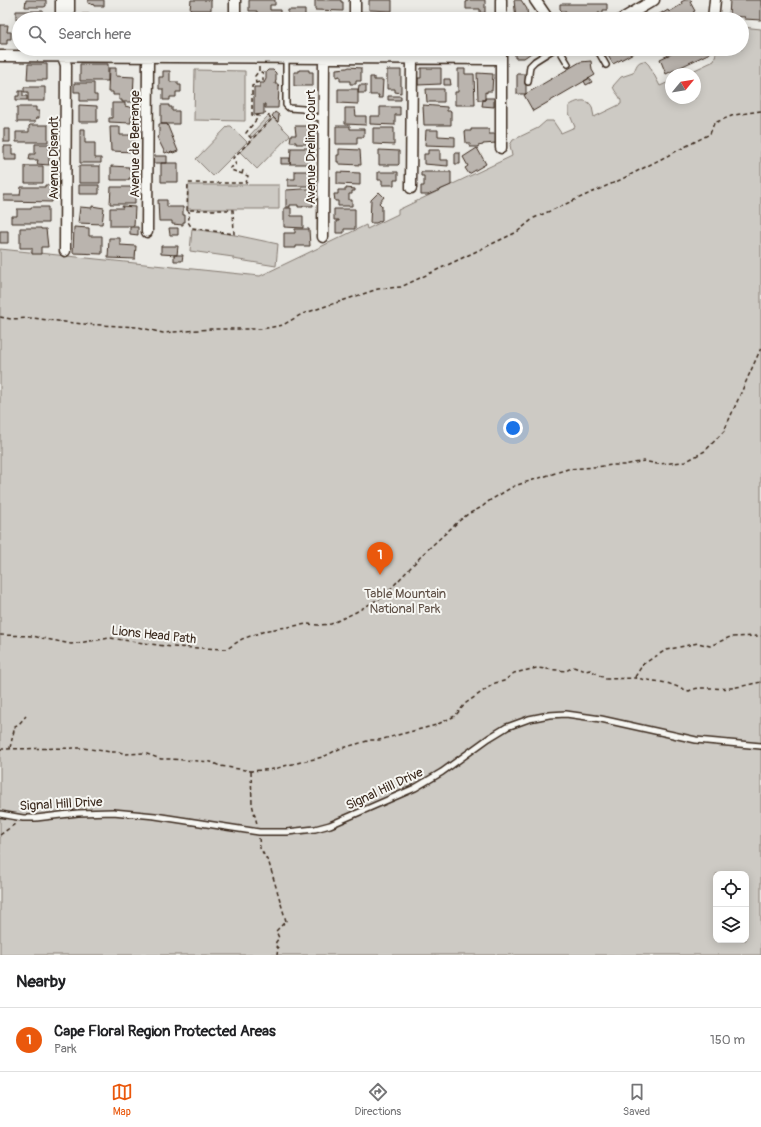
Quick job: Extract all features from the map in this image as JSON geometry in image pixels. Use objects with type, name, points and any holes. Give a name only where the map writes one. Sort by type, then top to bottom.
[{"type":"street","points":[[235,0],[235,12]]},
{"type":"street","points":[[355,0],[355,12]]},
{"type":"street","points":[[501,12],[502,0]]},
{"type":"street","points":[[535,0],[543,12]]},
{"type":"street","points":[[634,12],[654,0]]},
{"type":"street","points":[[714,12],[715,0]]},
{"type":"street","points":[[63,12],[65,2]]},
{"type":"street","points":[[65,2],[67,12]]},
{"type":"street","points":[[0,56],[12,56]]},
{"type":"street","name":"Avenue Disandt","points":[[65,251],[66,56]]},
{"type":"street","points":[[107,56],[170,56]]},
{"type":"street","points":[[273,56],[324,58],[336,56]]},
{"type":"street","points":[[389,56],[412,58],[456,56]]},
{"type":"street","points":[[501,56],[501,148]]},
{"type":"street","name":"Avenue de Berrange","points":[[147,232],[148,57]]},
{"type":"street","name":"Avenue Dreling Court","points":[[323,237],[324,58]]},
{"type":"street","points":[[411,188],[412,58]]},
{"type":"lane","points":[[528,82],[530,66],[544,56]]},
{"type":"lane","points":[[563,56],[568,64]]},
{"type":"lane","points":[[601,56],[606,65]]},
{"type":"lane","points":[[286,57],[286,105],[289,108],[304,109],[315,118],[324,118]]},
{"type":"lane","name":"Signal Hill Drive","points":[[0,814],[23,818],[43,818],[87,812],[129,813],[258,832],[319,829],[415,788],[442,772],[504,728],[539,716],[561,714],[601,719],[696,740],[761,746]]},
{"type":"path","points":[[256,82],[263,81],[264,76],[260,71]]},
{"type":"path","points":[[252,139],[246,133],[259,116],[252,115],[252,86],[256,85],[256,74]]},
{"type":"path","points":[[0,317],[11,319],[32,318],[82,324],[138,327],[163,333],[210,329],[262,330],[283,325],[302,314],[378,289],[401,287],[517,232],[534,218],[620,180],[710,134],[714,123],[734,115],[761,111]]},
{"type":"path","points":[[187,210],[233,210],[234,234],[192,228],[188,222],[190,213],[187,210],[188,183],[246,183],[248,176],[230,168],[236,165],[232,158],[272,118],[266,112]]},
{"type":"path","points":[[242,174],[243,170]]},
{"type":"path","name":"Lions Head Path","points":[[0,635],[32,636],[71,644],[110,638],[134,640],[171,647],[226,649],[242,639],[268,630],[307,624],[331,624],[384,596],[430,547],[459,521],[482,507],[489,500],[514,486],[568,469],[624,465],[644,461],[657,464],[685,462],[705,451],[724,431],[761,348]]},
{"type":"path","points":[[635,678],[643,664],[666,650],[698,643],[710,646],[730,637],[761,636]]},
{"type":"path","points":[[0,749],[83,748],[126,754],[144,753],[161,759],[211,762],[228,768],[251,771],[275,769],[323,757],[339,749],[371,740],[379,740],[436,725],[455,716],[466,703],[495,682],[504,681],[514,673],[537,668],[566,671],[574,667],[586,671],[590,670],[606,679],[635,678],[667,683],[689,690],[696,687],[713,689],[731,688],[761,682]]},
{"type":"path","points":[[10,748],[15,726],[19,724],[26,716]]},
{"type":"path","points":[[251,771],[252,804],[260,848],[269,863],[286,921],[276,931],[279,938],[276,942],[276,946],[278,948],[277,955]]},
{"type":"path","points":[[0,835],[23,818]]},
{"type":"green space","name":"Table Mountain National Park","points":[[749,28],[761,29],[761,955],[0,955],[0,249],[260,276],[366,225],[367,229],[398,214],[398,210],[512,156],[510,145],[513,140],[538,128],[546,121],[553,121],[561,133],[575,127],[569,113],[569,106],[575,103],[581,101],[588,102],[592,107],[594,117],[621,104],[621,101],[613,86],[621,77],[633,73],[637,65],[642,61],[645,61],[649,65],[660,86],[665,84],[665,104],[701,104],[701,68],[699,68],[714,61],[715,56],[749,56]]},
{"type":"green space","points":[[195,70],[245,71],[245,121],[194,120]]},
{"type":"green space","points":[[268,116],[271,118],[252,137],[250,135]]},
{"type":"green space","points":[[273,118],[290,135],[257,169],[240,152]]},
{"type":"green space","points":[[228,126],[231,126],[247,142],[213,176],[196,159]]},
{"type":"green space","points":[[188,185],[279,185],[279,209],[188,209]]},
{"type":"green space","points":[[192,229],[235,235],[278,244],[276,266],[233,259],[233,257],[190,251]]},
{"type":"building","points":[[26,0],[46,0],[46,6],[25,7]]},
{"type":"building","points":[[88,0],[104,0],[104,6],[94,6],[88,3]]},
{"type":"building","points":[[191,0],[211,0],[211,10],[190,10]]},
{"type":"building","points":[[249,0],[275,0],[275,5],[270,5],[270,10],[280,10],[280,12],[257,12],[249,11]]},
{"type":"building","points":[[315,0],[341,0],[341,2],[343,2],[343,11],[315,10]]},
{"type":"building","points":[[369,0],[392,0],[392,11],[369,10]]},
{"type":"building","points":[[467,0],[485,0],[485,12],[480,12],[480,9],[466,9]]},
{"type":"building","points":[[514,0],[521,0],[527,12],[515,12]]},
{"type":"building","points":[[691,0],[692,1],[690,2],[695,11],[669,12],[682,4],[681,2]]},
{"type":"building","points":[[730,0],[761,0],[761,20],[749,19],[749,12],[729,12]]},
{"type":"building","points":[[560,4],[607,4],[607,10],[603,10],[603,12],[566,12],[560,9]]},
{"type":"building","points":[[288,10],[305,10],[305,12],[288,12]]},
{"type":"building","points":[[16,11],[43,11],[43,12]]},
{"type":"building","points":[[0,25],[8,25],[7,32],[11,32],[11,39],[7,39],[7,44],[0,44]]},
{"type":"building","points":[[515,56],[527,56],[524,58],[515,58]]},
{"type":"building","points":[[608,56],[628,56],[613,64]]},
{"type":"building","points":[[667,56],[704,56],[679,68],[665,68],[665,72],[660,59]]},
{"type":"building","points":[[591,61],[592,70],[595,75],[533,111],[524,95],[580,62]]},
{"type":"building","points":[[28,64],[47,64],[47,80],[27,80]]},
{"type":"building","points":[[80,64],[108,64],[108,81],[80,81]]},
{"type":"building","points":[[349,67],[361,68],[361,81],[356,81],[356,84],[350,84],[350,81],[340,81],[340,76],[336,77],[336,69]]},
{"type":"building","points":[[109,68],[116,68],[116,76],[134,77],[133,98],[135,98],[135,102],[122,102],[122,100],[119,100],[119,95],[113,95],[113,92],[108,92]]},
{"type":"building","points":[[421,68],[441,68],[441,84],[418,85],[418,78],[421,78]]},
{"type":"building","points":[[458,69],[465,69],[465,74],[474,74],[475,105],[455,105],[455,92],[458,92]]},
{"type":"building","points":[[268,70],[273,70],[276,73],[275,84],[278,84],[279,87],[278,108],[265,108],[264,104],[264,114],[254,115],[254,87],[260,87],[260,83],[264,83],[266,79],[266,72]]},
{"type":"building","points":[[299,70],[309,70],[309,72],[313,72],[313,86],[294,86],[294,72],[299,72]]},
{"type":"building","points":[[387,70],[401,70],[401,93],[395,92],[395,89],[387,89]]},
{"type":"building","points":[[163,71],[170,71],[170,82],[178,82],[178,85],[181,85],[181,92],[176,92],[176,97],[170,97],[170,100],[163,100],[163,89],[159,89],[159,77],[163,77]]},
{"type":"building","points":[[477,73],[493,74],[492,91],[487,91],[487,93],[485,92],[485,100],[478,100]]},
{"type":"building","points":[[517,74],[526,74],[526,94],[517,94]]},
{"type":"building","points":[[370,77],[374,77],[374,80],[383,80],[382,98],[378,98],[379,95],[370,95]]},
{"type":"building","points":[[589,78],[592,82],[586,85],[584,81]]},
{"type":"building","points":[[444,79],[450,79],[451,85],[444,85]]},
{"type":"building","points":[[74,83],[94,83],[94,95],[97,95],[97,101],[80,101],[80,92],[74,92]]},
{"type":"building","points":[[359,85],[366,85],[366,93],[358,93]]},
{"type":"building","points":[[24,87],[45,87],[45,101],[28,101],[28,92],[24,92]]},
{"type":"building","points":[[338,89],[358,89],[358,104],[338,103]]},
{"type":"building","points":[[426,89],[444,89],[444,102],[427,102]]},
{"type":"building","points":[[19,91],[23,91],[23,96],[27,96],[27,100],[16,100],[16,96],[19,96]]},
{"type":"building","points":[[388,96],[401,96],[401,100],[388,100]]},
{"type":"building","points":[[485,98],[494,98],[494,107],[482,106]]},
{"type":"building","points":[[112,103],[125,103],[125,106],[133,108],[131,123],[109,122],[109,118],[112,118]]},
{"type":"building","points":[[79,105],[97,106],[97,122],[79,122]]},
{"type":"building","points":[[161,105],[169,105],[169,107],[172,107],[172,111],[179,111],[179,124],[161,124]]},
{"type":"building","points":[[423,105],[447,107],[447,111],[451,111],[451,125],[424,125]]},
{"type":"building","points":[[17,107],[36,107],[36,111],[39,111],[39,118],[36,118],[35,122],[17,122]]},
{"type":"building","points":[[380,107],[400,107],[400,115],[395,115],[395,125],[370,124],[370,116],[380,116]]},
{"type":"building","points":[[345,108],[355,108],[356,116],[366,116],[366,125],[345,124]]},
{"type":"building","points":[[275,112],[279,115],[278,122],[272,116]]},
{"type":"building","points":[[159,124],[167,124],[178,151],[173,153],[165,153],[157,137],[159,136]]},
{"type":"building","points":[[30,125],[48,125],[48,142],[16,142],[16,132],[29,132]]},
{"type":"building","points":[[311,125],[317,125],[317,132],[311,132]]},
{"type":"building","points":[[295,126],[311,126],[310,144],[296,144],[296,142],[290,142],[291,135],[296,135]]},
{"type":"building","points":[[336,126],[350,126],[350,129],[364,129],[364,137],[357,137],[357,144],[336,144]]},
{"type":"building","points":[[110,127],[120,127],[120,135],[135,135],[134,152],[111,151]]},
{"type":"building","points":[[373,128],[394,128],[394,145],[373,144]]},
{"type":"building","points":[[4,129],[10,129],[10,142],[4,142]]},
{"type":"building","points":[[80,129],[85,129],[85,143],[95,143],[95,158],[101,158],[101,163],[80,163]]},
{"type":"building","points":[[471,129],[489,129],[489,134],[496,134],[496,143],[483,144],[478,147],[470,147],[470,143],[466,143],[465,131],[471,131]]},
{"type":"building","points":[[426,130],[438,130],[438,136],[455,137],[455,146],[425,145]]},
{"type":"building","points":[[35,144],[49,144],[49,165],[37,164],[38,160],[29,160],[30,154],[35,154]]},
{"type":"building","points":[[4,146],[12,146],[12,154],[17,154],[17,160],[4,160]]},
{"type":"building","points":[[291,148],[310,148],[310,164],[290,164]]},
{"type":"building","points":[[477,148],[486,164],[469,174],[465,168],[468,166],[463,157]]},
{"type":"building","points":[[339,149],[360,150],[361,165],[339,164],[339,162],[337,162],[337,155],[339,155]]},
{"type":"building","points":[[379,150],[399,151],[399,164],[379,165]]},
{"type":"building","points":[[428,150],[440,150],[440,160],[448,160],[448,166],[424,164],[424,154],[428,154]]},
{"type":"building","points":[[455,153],[460,153],[460,164],[455,164]]},
{"type":"building","points":[[153,156],[167,156],[167,163],[153,163]]},
{"type":"building","points":[[281,158],[290,158],[290,164],[281,164]]},
{"type":"building","points":[[161,163],[178,163],[178,182],[161,182]]},
{"type":"building","points":[[25,166],[43,166],[43,183],[25,183]]},
{"type":"building","points":[[79,166],[100,166],[100,183],[79,183]]},
{"type":"building","points":[[111,166],[129,167],[129,169],[134,169],[134,178],[129,178],[129,180],[111,180]]},
{"type":"building","points":[[295,171],[310,171],[310,186],[288,186],[288,179],[295,179]]},
{"type":"building","points":[[337,172],[360,173],[360,185],[337,184]]},
{"type":"building","points":[[378,172],[398,172],[398,180],[394,180],[394,185],[382,185],[382,180],[378,180]]},
{"type":"building","points":[[421,172],[451,172],[451,185],[428,195],[421,195],[421,186],[424,186],[424,176],[421,176]]},
{"type":"building","points":[[45,185],[52,185],[52,202],[4,201],[4,195],[20,195],[21,187],[45,187]]},
{"type":"building","points":[[79,185],[99,185],[99,194],[79,194]]},
{"type":"building","points":[[111,187],[135,187],[135,204],[110,204]]},
{"type":"building","points":[[346,188],[355,189],[355,191],[352,191],[352,194],[349,194],[349,200],[352,200],[352,206],[338,206],[338,201],[335,201],[334,194],[338,194],[338,190],[346,190]]},
{"type":"building","points":[[316,189],[315,197],[313,197],[313,206],[298,207],[298,205],[290,205],[290,207],[286,207],[286,190]]},
{"type":"building","points":[[379,192],[384,197],[379,203],[382,206],[382,220],[376,223],[370,223],[371,200]]},
{"type":"building","points":[[158,200],[167,200],[167,207],[183,207],[185,222],[183,222],[183,225],[172,224],[172,221],[159,221]]},
{"type":"building","points":[[92,206],[104,208],[102,224],[78,223],[80,207],[92,208]]},
{"type":"building","points":[[122,206],[135,207],[134,226],[110,226],[110,208],[123,208]]},
{"type":"building","points":[[31,207],[48,207],[48,223],[11,223],[11,216],[17,216],[17,209],[31,209]]},
{"type":"building","points":[[284,208],[291,208],[291,216],[303,216],[303,228],[284,227]]},
{"type":"building","points":[[334,209],[355,209],[355,229],[344,229],[344,233],[336,233],[336,221],[339,220],[334,220]]},
{"type":"building","points":[[74,227],[89,228],[89,236],[102,236],[102,254],[73,253]]},
{"type":"building","points":[[130,227],[138,227],[138,235],[130,234]]},
{"type":"building","points":[[20,228],[46,229],[48,247],[41,247],[41,254],[32,254],[32,248],[20,248]]},
{"type":"building","points":[[169,228],[178,228],[178,235],[170,235]]},
{"type":"building","points":[[295,229],[309,229],[310,246],[284,248],[284,233],[295,233]]},
{"type":"building","points":[[0,231],[8,231],[8,243],[0,243]]},
{"type":"building","points":[[109,238],[120,238],[120,245],[136,246],[135,259],[108,258]]},
{"type":"building","points":[[161,246],[178,246],[177,255],[161,254]]},
{"type":"building","points":[[174,255],[183,255],[182,261],[174,261]]},
{"type":"place","name":"Cape Floral Region Protected Areas","points":[[380,575]]}]
